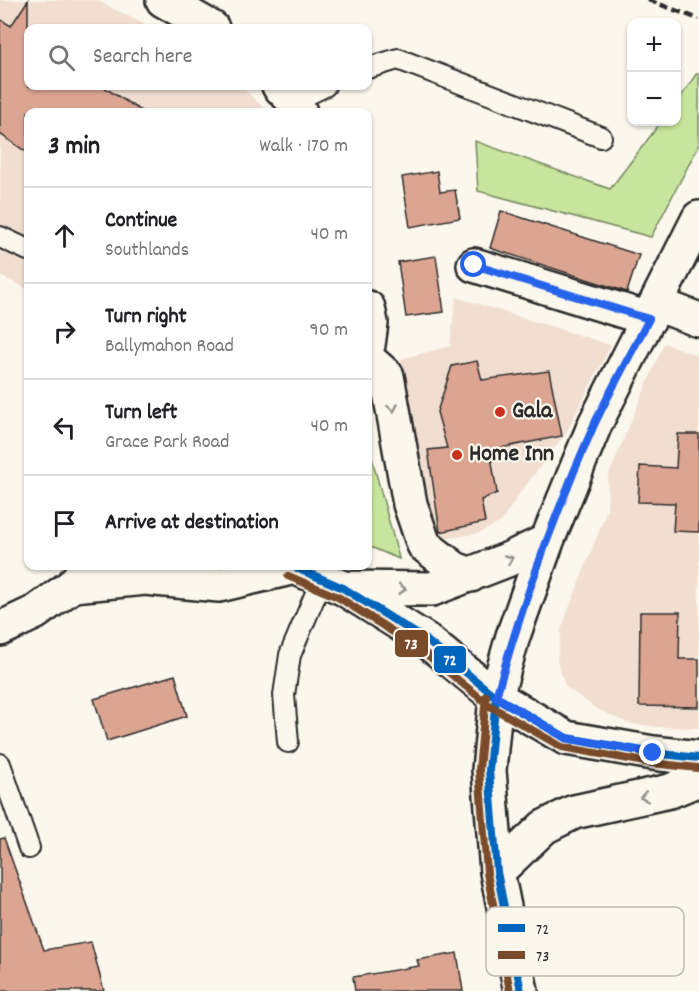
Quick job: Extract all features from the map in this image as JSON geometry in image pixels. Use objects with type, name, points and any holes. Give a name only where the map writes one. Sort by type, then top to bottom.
[{"type":"street","points":[[163,0],[205,24]]},
{"type":"street","points":[[504,907],[497,872],[489,770],[496,697],[513,636],[547,541],[595,424],[699,218]]},
{"type":"street","points":[[474,265],[653,311],[699,320]]},
{"type":"street","points":[[372,363],[387,376],[410,504],[424,545],[455,569],[471,574]]},
{"type":"street","points":[[0,629],[36,612],[80,575],[219,585],[313,575],[432,589],[547,541]]},
{"type":"street","points":[[313,575],[426,640],[496,697],[566,738],[653,753],[699,758]]},
{"type":"street","points":[[497,872],[544,827],[574,812],[670,791],[699,780]]},
{"type":"street","points":[[518,976],[521,991]]},
{"type":"lane","points":[[372,67],[398,59],[601,137]]},
{"type":"lane","points":[[291,100],[315,90]]},
{"type":"lane","points":[[0,237],[24,248]]},
{"type":"lane","points":[[288,742],[284,695],[290,655],[313,575]]},
{"type":"lane","points":[[0,764],[29,848]]},
{"type":"shaded area","points":[[0,0],[96,0],[144,24],[24,24],[24,90],[245,90],[264,108],[24,108],[24,287],[0,276]]},
{"type":"shaded area","points":[[456,297],[611,345],[566,433],[501,522],[479,533],[450,538],[436,535],[401,359],[450,346]]},
{"type":"shaded area","points":[[664,343],[699,356],[699,728],[658,727],[627,723],[595,708],[565,686],[557,660],[562,627],[607,510],[608,477]]},
{"type":"green space","points":[[697,73],[699,74],[699,145],[651,237],[478,191],[475,141],[610,189],[658,126],[681,126],[681,96]]},
{"type":"green space","points":[[372,459],[399,558],[372,548]]},
{"type":"building","points":[[28,0],[28,24],[24,24],[24,90],[108,90],[137,108],[24,108],[24,150],[0,134],[0,19],[11,26]]},
{"type":"building","points":[[437,171],[440,192],[455,190],[460,218],[410,227],[402,177]]},
{"type":"building","points":[[501,211],[639,255],[627,292],[490,248]]},
{"type":"building","points":[[436,256],[444,312],[406,317],[398,262]]},
{"type":"building","points":[[477,361],[482,380],[549,371],[562,436],[490,450],[497,493],[481,500],[485,522],[440,532],[428,450],[447,448],[437,412],[452,366]]},
{"type":"building","points":[[678,434],[699,434],[699,532],[673,531],[675,503],[638,502],[640,466],[676,468]]},
{"type":"building","points":[[640,612],[680,612],[679,659],[699,659],[699,707],[639,706]]},
{"type":"building","points":[[175,675],[187,716],[107,741],[94,699]]},
{"type":"building","points":[[4,838],[44,950],[91,942],[104,991],[0,991],[0,839]]},
{"type":"building","points":[[457,953],[463,991],[355,991],[353,977],[419,966],[417,960]]},
{"type":"railway","points":[[648,0],[699,19]]},
{"type":"transit line","name":"72","points":[[301,570],[343,588],[426,640],[496,697],[566,738],[653,753],[699,758]]},
{"type":"transit line","name":"73","points":[[288,576],[338,597],[420,649],[490,706],[562,747],[651,763],[698,768]]},
{"type":"transit line","name":"73","points":[[486,696],[479,770],[487,873],[494,907]]},
{"type":"transit line","name":"72","points":[[496,697],[489,770],[497,872],[504,907]]},
{"type":"transit line","name":"73","points":[[507,976],[510,991]]},
{"type":"transit line","name":"72","points":[[518,976],[521,991]]},
{"type":"place","name":"Gala","points":[[500,412]]},
{"type":"place","name":"Home Inn","points":[[457,455]]},
{"type":"route","points":[[474,265],[649,319],[595,424],[547,541],[513,636],[496,697],[566,738],[653,753]]}]
